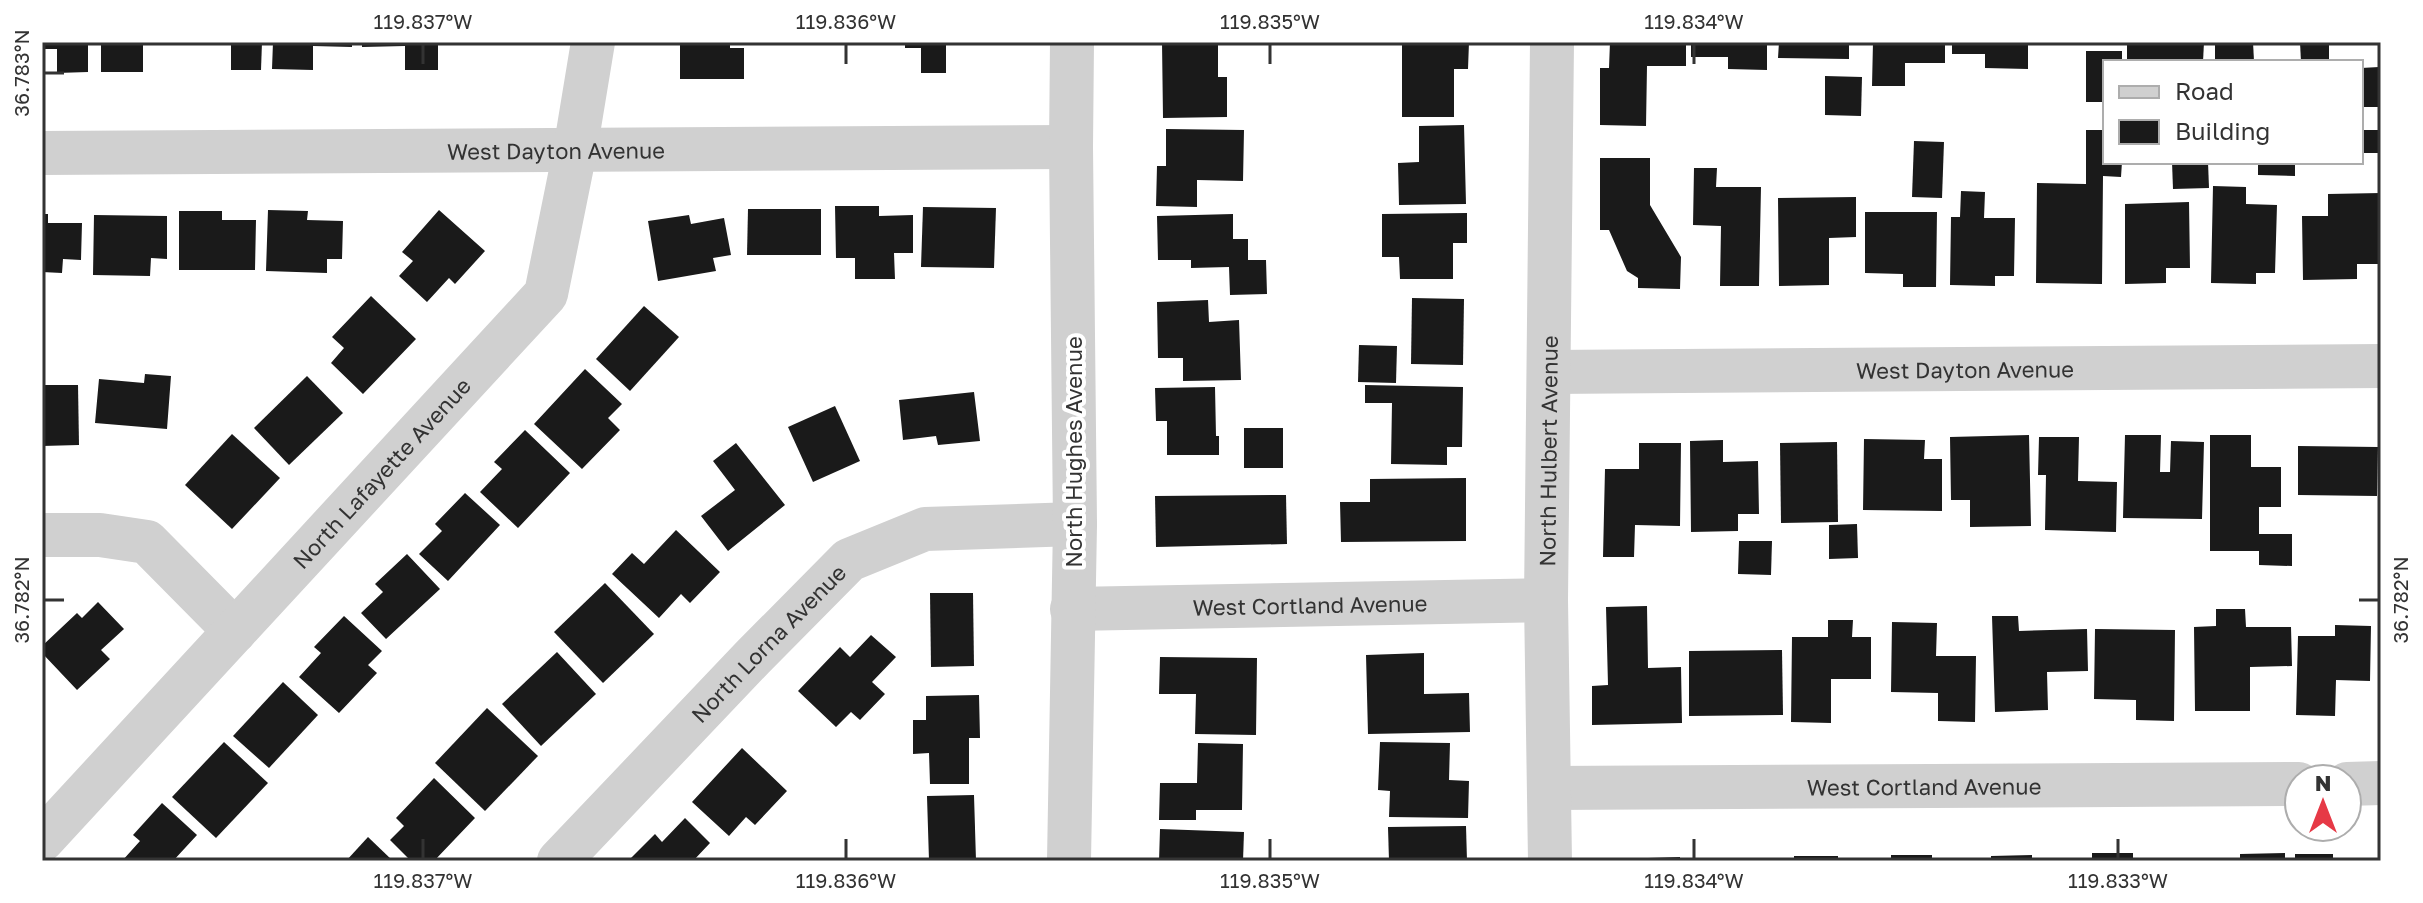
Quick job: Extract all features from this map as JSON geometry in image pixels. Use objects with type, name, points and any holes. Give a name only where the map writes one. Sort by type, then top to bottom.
[{"type":"street","name":"North Lafayette Avenue","points":[[42,840],[546,294],[593,42]]},
{"type":"street","name":"North Hughes Avenue","points":[[1069,861],[1075,524],[1072,42]]},
{"type":"street","name":"North Hulbert Avenue","points":[[1550,861],[1546,600],[1552,42]]},
{"type":"street","name":"West Dayton Avenue","points":[[42,153],[1071,147]]},
{"type":"street","name":"West Dayton Avenue","points":[[1549,372],[2381,366]]},
{"type":"street","name":"North Lorna Avenue","points":[[559,861],[849,560],[925,529],[1075,524]]},
{"type":"street","points":[[42,535],[100,535],[147,542],[235,631]]},
{"type":"street","name":"West Cortland Avenue","points":[[1072,609],[1546,600]]},
{"type":"street","name":"West Cortland Avenue","points":[[1550,788],[2283,784]]},
{"type":"building","points":[[42,42],[88,42],[88,72],[57,73],[57,49],[42,49]]},
{"type":"building","points":[[101,42],[143,42],[143,72],[101,72]]},
{"type":"building","points":[[231,42],[262,42],[261,70],[231,70]]},
{"type":"building","points":[[273,42],[352,42],[352,47],[313,46],[313,70],[272,69]]},
{"type":"building","points":[[362,42],[438,42],[438,70],[405,70],[405,46],[362,47]]},
{"type":"building","points":[[658,42],[730,42],[730,48],[744,48],[744,79],[680,79],[680,45],[658,45]]},
{"type":"building","points":[[905,42],[978,42],[978,45],[946,45],[946,73],[921,73],[921,48],[905,48]]},
{"type":"building","points":[[1162,42],[1218,42],[1218,77],[1227,77],[1227,117],[1163,118]]},
{"type":"building","points":[[1402,42],[1469,42],[1468,69],[1454,69],[1454,117],[1402,117]]},
{"type":"building","points":[[1610,42],[1686,42],[1686,66],[1647,66],[1646,126],[1600,125],[1600,68],[1609,68]]},
{"type":"building","points":[[1691,42],[1767,42],[1767,70],[1728,69],[1728,57],[1691,57]]},
{"type":"building","points":[[1779,42],[1849,42],[1849,59],[1778,58]]},
{"type":"building","points":[[1873,42],[1945,42],[1945,63],[1905,63],[1905,86],[1872,86]]},
{"type":"building","points":[[1952,42],[2028,42],[2028,69],[1985,68],[1985,54],[1952,54]]},
{"type":"building","points":[[2127,42],[2204,42],[2203,60],[2127,60]]},
{"type":"building","points":[[2215,42],[2253,42],[2254,60],[2215,60]]},
{"type":"building","points":[[2300,42],[2329,42],[2329,60],[2301,60]]},
{"type":"building","points":[[2086,51],[2122,51],[2122,60],[2103,60],[2103,102],[2086,102]]},
{"type":"building","points":[[2379,67],[2380,107],[2363,107],[2363,68]]},
{"type":"building","points":[[1825,76],[1862,77],[1861,116],[1825,115]]},
{"type":"building","points":[[1464,125],[1466,204],[1399,205],[1398,163],[1419,162],[1419,126]]},
{"type":"building","points":[[1166,129],[1244,130],[1243,181],[1197,180],[1197,207],[1156,206],[1157,166],[1166,166]]},
{"type":"building","points":[[2086,130],[2103,130],[2103,164],[2122,164],[2121,177],[2103,176],[2102,284],[2036,283],[2037,183],[2086,184]]},
{"type":"building","points":[[2363,130],[2381,130],[2381,153],[2363,153]]},
{"type":"building","points":[[1914,141],[1944,142],[1942,198],[1912,197]]},
{"type":"building","points":[[1600,158],[1650,158],[1650,205],[1681,257],[1680,289],[1638,288],[1638,278],[1627,271],[1609,230],[1600,230]]},
{"type":"building","points":[[2172,164],[2208,164],[2209,188],[2173,189]]},
{"type":"building","points":[[2258,164],[2295,164],[2295,176],[2258,175]]},
{"type":"building","points":[[1694,168],[1717,168],[1716,187],[1761,187],[1759,286],[1720,286],[1721,226],[1693,225]]},
{"type":"building","points":[[2213,186],[2246,187],[2246,204],[2277,205],[2275,273],[2256,273],[2256,284],[2211,283]]},
{"type":"building","points":[[1961,191],[1985,192],[1984,218],[2015,218],[2014,276],[1995,276],[1995,286],[1950,285],[1951,217],[1960,217]]},
{"type":"building","points":[[2381,193],[2381,264],[2357,264],[2357,279],[2303,280],[2302,216],[2328,216],[2328,194]]},
{"type":"building","points":[[1856,197],[1856,237],[1829,238],[1829,285],[1779,286],[1778,198]]},
{"type":"building","points":[[2189,202],[2190,268],[2166,268],[2166,283],[2125,284],[2125,204]]},
{"type":"building","points":[[835,206],[879,206],[879,216],[913,215],[913,253],[894,253],[895,279],[855,279],[855,258],[836,258]]},
{"type":"building","points":[[923,207],[996,208],[994,268],[921,267]]},
{"type":"building","points":[[748,209],[821,209],[821,255],[747,255]]},
{"type":"building","points":[[268,210],[308,211],[307,220],[343,221],[342,259],[327,259],[327,273],[266,271]]},
{"type":"building","points":[[439,210],[485,251],[455,284],[449,278],[427,302],[399,276],[413,261],[402,252]]},
{"type":"building","points":[[179,211],[222,211],[222,220],[256,220],[255,270],[179,270]]},
{"type":"building","points":[[1865,212],[1937,212],[1936,287],[1903,287],[1903,274],[1865,273]]},
{"type":"building","points":[[1467,213],[1467,243],[1453,243],[1453,279],[1400,279],[1399,257],[1382,257],[1382,214]]},
{"type":"building","points":[[42,214],[48,214],[48,223],[82,223],[81,260],[63,259],[62,273],[42,272]]},
{"type":"building","points":[[1233,214],[1233,239],[1248,239],[1248,260],[1266,260],[1267,294],[1230,295],[1229,267],[1191,268],[1191,260],[1158,260],[1157,216]]},
{"type":"building","points":[[94,215],[167,216],[167,259],[151,258],[150,276],[93,275]]},
{"type":"building","points":[[689,215],[691,224],[724,218],[731,255],[713,258],[716,271],[658,281],[648,221]]},
{"type":"building","points":[[371,296],[416,339],[363,394],[331,363],[344,348],[332,337]]},
{"type":"building","points":[[1412,298],[1464,299],[1463,365],[1411,364]]},
{"type":"building","points":[[1208,300],[1209,322],[1239,320],[1241,380],[1183,381],[1183,358],[1158,358],[1157,302]]},
{"type":"building","points":[[644,306],[679,337],[630,391],[596,359]]},
{"type":"building","points":[[1359,345],[1397,346],[1396,383],[1358,382]]},
{"type":"building","points":[[585,369],[622,404],[608,418],[620,430],[582,469],[534,424]]},
{"type":"building","points":[[145,374],[171,376],[167,429],[95,423],[99,379],[144,383]]},
{"type":"building","points":[[307,376],[343,413],[289,465],[254,428]]},
{"type":"building","points":[[42,385],[78,385],[79,445],[42,446]]},
{"type":"building","points":[[1365,385],[1463,387],[1462,447],[1447,447],[1447,465],[1391,464],[1392,403],[1365,403]]},
{"type":"building","points":[[1215,387],[1219,455],[1167,455],[1167,421],[1156,421],[1155,388]]},
{"type":"building","points":[[974,392],[980,441],[938,445],[936,436],[903,440],[899,400]]},
{"type":"building","points":[[835,406],[860,461],[813,482],[788,427]]},
{"type":"building","points":[[1244,428],[1283,428],[1283,468],[1244,468]]},
{"type":"building","points":[[525,430],[570,473],[518,528],[480,492],[502,469],[494,462]]},
{"type":"building","points":[[232,434],[280,478],[232,529],[185,485]]},
{"type":"building","points":[[2029,435],[2031,526],[1970,527],[1970,500],[1951,500],[1950,437]]},
{"type":"building","points":[[2125,435],[2161,435],[2160,472],[2170,472],[2171,441],[2204,442],[2202,519],[2123,518]]},
{"type":"building","points":[[2210,435],[2251,435],[2251,467],[2281,467],[2281,507],[2259,507],[2259,534],[2292,534],[2292,566],[2259,565],[2259,551],[2210,551]]},
{"type":"building","points":[[2039,437],[2079,437],[2078,481],[2117,482],[2116,532],[2045,530],[2046,475],[2038,475]]},
{"type":"building","points":[[1864,439],[1925,440],[1924,459],[1942,459],[1942,511],[1863,510]]},
{"type":"building","points":[[1723,440],[1723,462],[1758,461],[1759,514],[1738,514],[1738,531],[1691,532],[1690,441]]},
{"type":"building","points":[[1837,442],[1838,522],[1781,523],[1780,443]]},
{"type":"building","points":[[736,443],[785,505],[728,551],[701,516],[735,490],[713,461]]},
{"type":"building","points":[[1639,443],[1681,443],[1680,526],[1635,525],[1634,557],[1603,557],[1605,469],[1639,469]]},
{"type":"building","points":[[2298,446],[2378,447],[2377,496],[2298,495]]},
{"type":"building","points":[[1466,478],[1466,541],[1341,542],[1340,502],[1370,502],[1370,479]]},
{"type":"building","points":[[465,493],[500,525],[448,581],[419,554],[442,531],[435,524]]},
{"type":"building","points":[[1286,495],[1287,544],[1156,547],[1155,496]]},
{"type":"building","points":[[1857,524],[1858,558],[1829,559],[1829,525]]},
{"type":"building","points":[[676,530],[720,572],[690,603],[681,594],[659,618],[612,574],[632,553],[644,564]]},
{"type":"building","points":[[1739,541],[1772,541],[1771,575],[1738,574]]},
{"type":"building","points":[[407,554],[440,589],[386,639],[361,613],[383,592],[375,584]]},
{"type":"building","points":[[605,583],[654,634],[603,683],[554,632]]},
{"type":"building","points":[[930,593],[973,593],[974,666],[931,667]]},
{"type":"building","points":[[98,602],[124,629],[101,650],[110,659],[77,690],[42,653],[42,646],[77,613],[82,618]]},
{"type":"building","points":[[1647,606],[1648,668],[1681,667],[1682,723],[1592,725],[1592,686],[1608,685],[1606,607]]},
{"type":"building","points":[[2216,609],[2245,609],[2246,627],[2291,627],[2292,666],[2250,667],[2250,711],[2195,711],[2194,627],[2216,626]]},
{"type":"building","points":[[344,616],[382,651],[368,665],[377,673],[339,713],[299,677],[321,653],[314,647]]},
{"type":"building","points":[[1992,616],[2018,616],[2019,631],[2087,629],[2088,671],[2047,672],[2048,710],[1995,712]]},
{"type":"building","points":[[1828,620],[1853,620],[1852,637],[1871,637],[1871,679],[1831,679],[1831,723],[1791,722],[1792,637],[1828,637]]},
{"type":"building","points":[[1892,622],[1937,623],[1936,656],[1976,656],[1975,722],[1938,721],[1938,693],[1891,692]]},
{"type":"building","points":[[2335,625],[2371,626],[2370,681],[2336,680],[2335,716],[2296,715],[2298,636],[2335,636]]},
{"type":"building","points":[[2095,629],[2175,630],[2174,721],[2136,720],[2136,700],[2094,699]]},
{"type":"building","points":[[871,635],[896,657],[872,682],[885,694],[860,720],[851,712],[836,727],[798,691],[840,647],[850,657]]},
{"type":"building","points":[[1782,650],[1783,715],[1689,716],[1689,651]]},
{"type":"building","points":[[557,652],[596,694],[541,746],[502,704]]},
{"type":"building","points":[[1424,653],[1424,694],[1469,693],[1470,732],[1368,734],[1366,655]]},
{"type":"building","points":[[1160,657],[1257,658],[1256,735],[1195,734],[1196,694],[1159,694]]},
{"type":"building","points":[[283,682],[318,715],[269,768],[233,736]]},
{"type":"building","points":[[979,695],[980,738],[969,738],[969,784],[930,784],[929,753],[913,754],[913,720],[926,720],[926,696]]},
{"type":"building","points":[[487,708],[538,756],[485,811],[435,763]]},
{"type":"building","points":[[224,742],[268,783],[216,838],[172,797]]},
{"type":"building","points":[[1380,742],[1450,743],[1449,780],[1469,781],[1468,818],[1389,817],[1390,791],[1378,790]]},
{"type":"building","points":[[1198,743],[1243,744],[1242,810],[1196,810],[1196,820],[1159,820],[1160,783],[1197,783]]},
{"type":"building","points":[[742,748],[787,791],[755,825],[746,817],[729,836],[692,802]]},
{"type":"building","points":[[434,778],[475,818],[434,861],[411,861],[390,840],[404,826],[396,818]]},
{"type":"building","points":[[974,795],[976,861],[929,861],[927,796]]},
{"type":"building","points":[[162,803],[197,835],[173,861],[122,861],[140,841],[133,835]]},
{"type":"building","points":[[685,818],[710,843],[693,861],[628,861],[655,834],[662,842]]},
{"type":"building","points":[[1466,826],[1467,861],[1389,861],[1388,827]]},
{"type":"building","points":[[1160,829],[1244,832],[1243,861],[1159,861]]},
{"type":"building","points":[[368,837],[393,861],[346,861]]},
{"type":"building","points":[[2092,853],[2133,853],[2133,861],[2092,861]]},
{"type":"building","points":[[2285,853],[2285,861],[2240,861],[2240,854]]},
{"type":"building","points":[[2295,854],[2333,854],[2333,861],[2295,861]]},
{"type":"building","points":[[1891,855],[1932,855],[1932,861],[1891,861]]},
{"type":"building","points":[[2032,855],[2032,861],[1991,861],[1991,856]]},
{"type":"building","points":[[1794,856],[1838,856],[1838,861],[1794,861]]},
{"type":"building","points":[[1680,857],[1680,861],[1648,861],[1648,858]]}]
